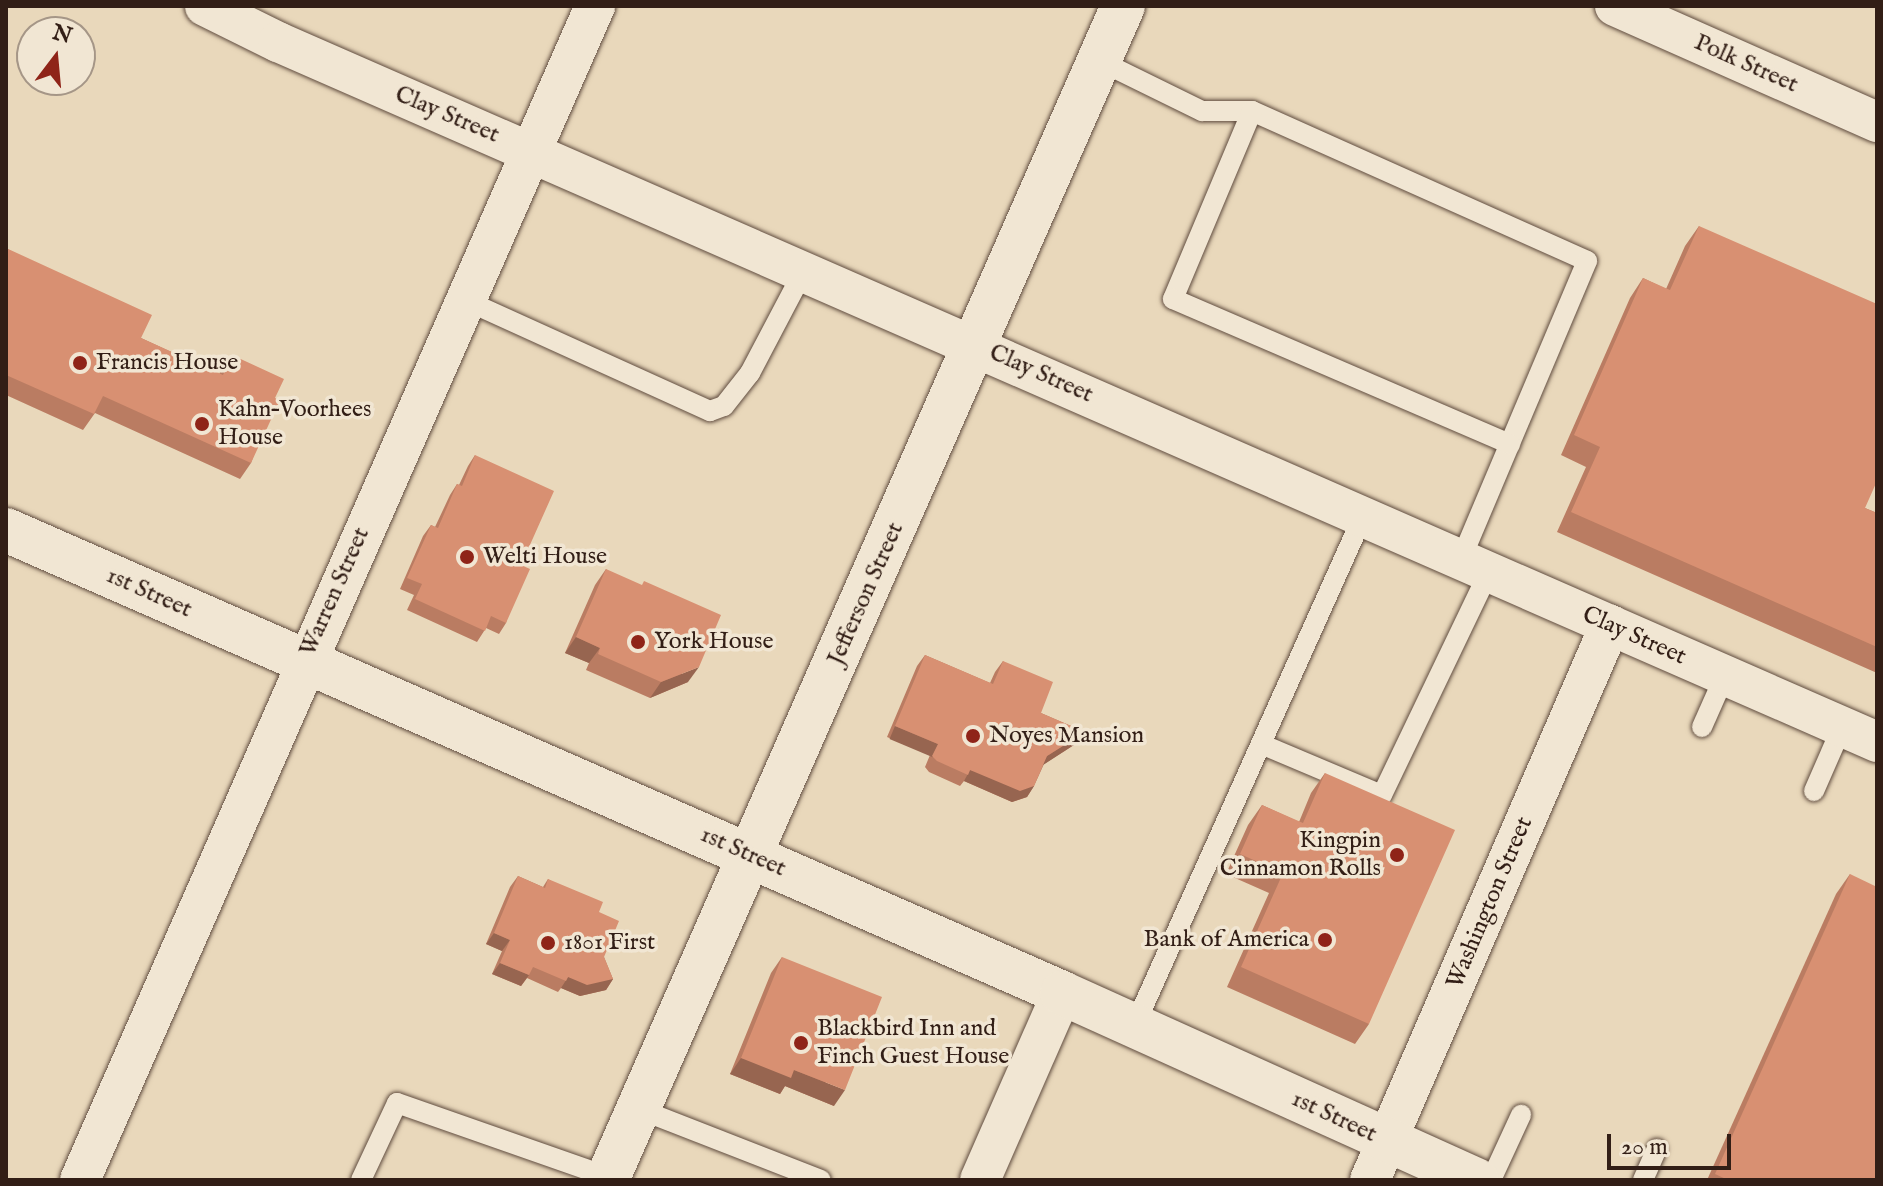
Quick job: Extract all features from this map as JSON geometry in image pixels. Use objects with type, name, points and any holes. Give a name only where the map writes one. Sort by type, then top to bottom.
[{"type":"main road","name":"Jefferson Street","points":[[608,1178],[1123,6]]},
{"type":"main road","name":"1st Street","points":[[6,530],[1062,993],[1134,1027],[1378,1161],[1477,1180]]},
{"type":"street","name":"Clay Street","points":[[205,6],[252,16],[530,151],[1859,735]]},
{"type":"street","name":"Warren Street","points":[[80,1180],[305,661],[595,6]]},
{"type":"street","name":"Polk Street","points":[[1640,11],[1877,122]]},
{"type":"street","name":"Washington Street","points":[[1378,1161],[1610,625]]},
{"type":"street","points":[[980,1180],[1062,993]]},
{"type":"lane","points":[[1100,61],[1202,111],[1252,111],[1587,261],[1510,444],[1475,566],[1382,795],[1261,744]]},
{"type":"lane","points":[[1252,111],[1173,299],[1510,444]]},
{"type":"lane","points":[[465,300],[710,411],[724,406],[750,373],[804,270]]},
{"type":"lane","points":[[1134,1027],[1363,516]]},
{"type":"lane","points":[[1702,727],[1725,675]]},
{"type":"lane","points":[[1814,791],[1859,735]]},
{"type":"lane","points":[[361,1180],[397,1103],[608,1178]]},
{"type":"lane","points":[[639,1109],[821,1180]]},
{"type":"lane","points":[[1491,1180],[1521,1115]]},
{"type":"lane","points":[[1643,1180],[1657,1149]]},
{"type":"building","points":[[1699,226],[1877,304],[1877,481],[1865,508],[1877,513],[1877,647],[1571,512],[1600,447],[1574,435],[1643,278],[1670,290]]},
{"type":"building","points":[[6,248],[152,315],[141,338],[223,375],[232,355],[284,379],[275,398],[280,400],[251,463],[103,396],[94,414],[6,375]]},
{"type":"building","name":"Welti House","points":[[475,455],[554,491],[521,565],[530,569],[506,623],[491,616],[485,631],[415,599],[422,584],[407,578],[431,525],[438,528],[457,484],[462,486]]},
{"type":"building","name":"York House","points":[[606,569],[642,585],[644,581],[721,615],[699,667],[661,682],[598,654],[600,648],[576,637]]},
{"type":"building","name":"Noyes Mansion","points":[[925,655],[993,684],[1003,661],[1053,682],[1041,713],[1085,732],[1047,756],[1034,786],[1020,791],[970,770],[968,775],[937,761],[932,756],[938,744],[895,726]]},
{"type":"building","name":"Bank of America","points":[[1325,773],[1455,830],[1369,1024],[1241,967],[1283,873],[1240,854],[1262,805],[1303,823]]},
{"type":"building","points":[[1850,874],[1877,887],[1877,1180],[1728,1180],[1715,1174]]},
{"type":"building","points":[[518,876],[545,888],[548,879],[603,902],[599,912],[619,921],[604,957],[613,979],[587,985],[568,977],[566,981],[533,967],[529,975],[500,963],[510,940],[494,933]]},
{"type":"building","name":"Blackbird Inn and Finch Guest House","points":[[782,957],[882,997],[845,1090],[794,1070],[791,1078],[741,1058]]},
{"type":"place","name":"Francis House","points":[[80,363]]},
{"type":"place","name":"Kahn–Voorhees House","points":[[202,424]]},
{"type":"place","name":"Welti House","points":[[467,557]]},
{"type":"place","name":"York House","points":[[638,642]]},
{"type":"place","name":"Noyes Mansion","points":[[973,736]]},
{"type":"place","name":"Kingpin Cinnamon Rolls","points":[[1397,855]]},
{"type":"place","name":"Bank of America","points":[[1325,940]]},
{"type":"place","name":"1801 First","points":[[548,943]]},
{"type":"place","name":"Blackbird Inn and Finch Guest House","points":[[801,1043]]}]
